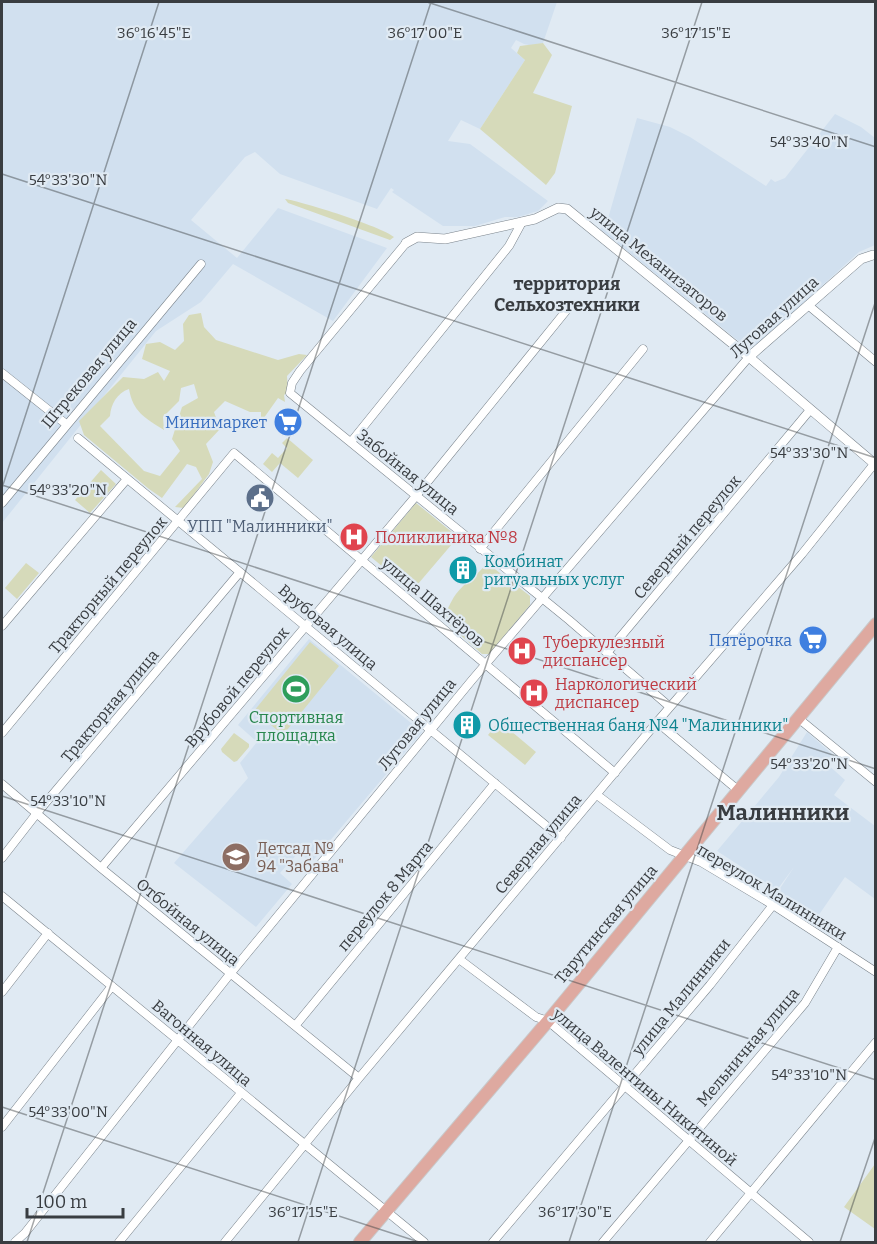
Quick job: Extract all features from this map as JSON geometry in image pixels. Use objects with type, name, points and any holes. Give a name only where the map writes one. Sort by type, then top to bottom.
[{"type":"main road","name":"Тарутинская улица","points":[[360,1242],[548,1021],[876,624]]},
{"type":"street","name":"улица Механизаторов","points":[[522,222],[535,219],[558,208],[567,209],[749,357],[875,464]]},
{"type":"street","points":[[406,243],[417,237],[445,239],[522,222]]},
{"type":"street","points":[[351,442],[509,246],[522,222]]},
{"type":"street","name":"Забойная улица","points":[[406,243],[300,371],[292,383],[290,393],[670,706]]},
{"type":"street","name":"Луговая улица","points":[[15,1242],[25,1233],[230,974],[486,664],[749,357],[861,259],[874,256]]},
{"type":"street","name":"Штрековая улица","points":[[2,503],[201,264]]},
{"type":"street","points":[[808,305],[876,362]]},
{"type":"street","name":"Врубовой переулок","points":[[101,868],[416,496],[570,306]]},
{"type":"street","points":[[480,549],[643,349]]},
{"type":"street","points":[[2,373],[66,424]]},
{"type":"street","name":"Северный переулок","points":[[607,654],[810,410]]},
{"type":"street","name":"Врубовая улица","points":[[78,438],[561,838]]},
{"type":"street","name":"Тракторный переулок","points":[[2,733],[234,453]]},
{"type":"street","name":"улица Шахтёров","points":[[234,453],[615,773]]},
{"type":"street","name":"Северная улица","points":[[225,1242],[358,1078],[670,706],[802,554],[875,464]]},
{"type":"street","points":[[2,626],[127,479]]},
{"type":"street","name":"Тракторная улица","points":[[2,858],[37,813],[240,572]]},
{"type":"street","points":[[798,718],[876,782]]},
{"type":"street","points":[[657,722],[739,791]]},
{"type":"street","name":"переулок 8 Марта","points":[[295,1026],[495,783]]},
{"type":"street","name":"Отбойная улица","points":[[2,784],[358,1078]]},
{"type":"street","name":"переулок Малинники","points":[[597,795],[670,850],[702,862],[876,972]]},
{"type":"street","name":"Вагонная улица","points":[[2,896],[424,1242]]},
{"type":"street","name":"улица Малинники","points":[[493,1242],[625,1087],[773,905]]},
{"type":"street","points":[[2,992],[48,933]]},
{"type":"street","name":"Мельничная улица","points":[[603,1242],[805,1003],[838,947]]},
{"type":"street","name":"улица Валентины Никитиной","points":[[459,959],[536,1017],[548,1021],[809,1242]]},
{"type":"street","points":[[2,1127],[112,986]]},
{"type":"street","points":[[710,1242],[876,1042]]},
{"type":"street","points":[[118,1242],[241,1093]]},
{"type":"shaded area","points":[[2,2],[557,2],[543,43],[534,46],[516,40],[511,48],[525,60],[480,129],[461,120],[448,141],[470,144],[548,201],[538,211],[518,217],[505,217],[475,226],[443,226],[392,192],[394,190],[391,188],[377,209],[280,174],[255,152],[245,157],[191,220],[237,258],[278,208],[387,248],[333,321],[233,264],[201,302],[156,331],[2,523]]},
{"type":"shaded area","points":[[835,114],[861,127],[875,138],[875,245],[859,252],[755,347],[746,347],[600,229],[607,222],[637,118],[670,127],[690,137],[766,186],[771,179],[775,182],[785,178]]},
{"type":"shaded area","points":[[309,639],[422,732],[311,863],[299,852],[280,873],[292,884],[256,927],[174,863],[248,778],[240,763],[257,742],[238,725]]},
{"type":"shaded area","points":[[807,732],[832,754],[826,763],[845,780],[834,795],[875,826],[875,899],[845,877],[816,919],[777,893],[794,867],[777,890],[717,851],[779,777]]},
{"type":"green space","points":[[543,43],[552,55],[533,93],[572,106],[555,173],[546,185],[480,129],[525,60],[517,53],[520,46]]},
{"type":"green space","points":[[285,199],[341,215],[394,237],[390,240],[288,203]]},
{"type":"green space","points":[[201,313],[204,327],[216,340],[278,360],[299,354],[307,355],[287,376],[288,392],[284,395],[285,402],[278,398],[261,422],[261,412],[250,412],[225,401],[214,412],[220,429],[206,444],[213,462],[209,474],[184,508],[175,507],[202,479],[196,467],[187,464],[162,498],[84,435],[79,421],[123,377],[144,379],[158,372],[164,381],[170,371],[142,359],[146,344],[160,342],[175,350],[184,341],[183,324],[189,315]],"holes":[[[194,384],[198,398],[182,407],[172,439],[180,451],[160,476],[144,471],[100,426],[110,416],[113,403],[118,396],[129,389],[137,409],[164,430],[163,417],[179,401],[181,388]]]},
{"type":"green space","points":[[287,438],[313,460],[298,478],[280,463],[272,472],[263,464],[272,453],[278,458],[287,448],[282,443]]},
{"type":"green space","points":[[101,470],[116,484],[90,513],[75,500]]},
{"type":"green space","points":[[416,503],[458,537],[412,591],[371,557]]},
{"type":"green space","points":[[26,563],[39,573],[17,599],[5,588]]},
{"type":"green space","points":[[487,563],[530,596],[530,605],[489,654],[482,654],[441,618],[454,597]]},
{"type":"green space","name":"Спортивная площадка","points":[[310,642],[339,666],[283,735],[254,711]]},
{"type":"green space","points":[[499,721],[536,752],[525,765],[488,735]]},
{"type":"green space","points":[[234,733],[249,744],[249,747],[234,762],[221,749]]},
{"type":"green space","points":[[875,1164],[875,1229],[844,1207]]},
{"type":"place","name":"Минимаркет","points":[[288,422]]},
{"type":"place","name":"УПП \"Малинники\"","points":[[260,498]]},
{"type":"place","name":"Поликлиника №8","points":[[354,537]]},
{"type":"place","name":"Комбинат ритуальных услуг","points":[[463,570]]},
{"type":"place","name":"Пятёрочка","points":[[813,640]]},
{"type":"place","name":"Туберкулезный диспансер","points":[[522,651]]},
{"type":"place","name":"Спортивная площадка","points":[[296,689]]},
{"type":"place","name":"Наркологический диспансер","points":[[534,693]]},
{"type":"place","name":"Общественная баня №4 \"Малинники\"","points":[[467,725]]},
{"type":"place","name":"Детсад № 94 \"Забава\"","points":[[236,857]]},
{"type":"district","name":"территория Сельхозтехники","points":[[567,294]]},
{"type":"district","name":"Малинники","points":[[783,812]]}]
